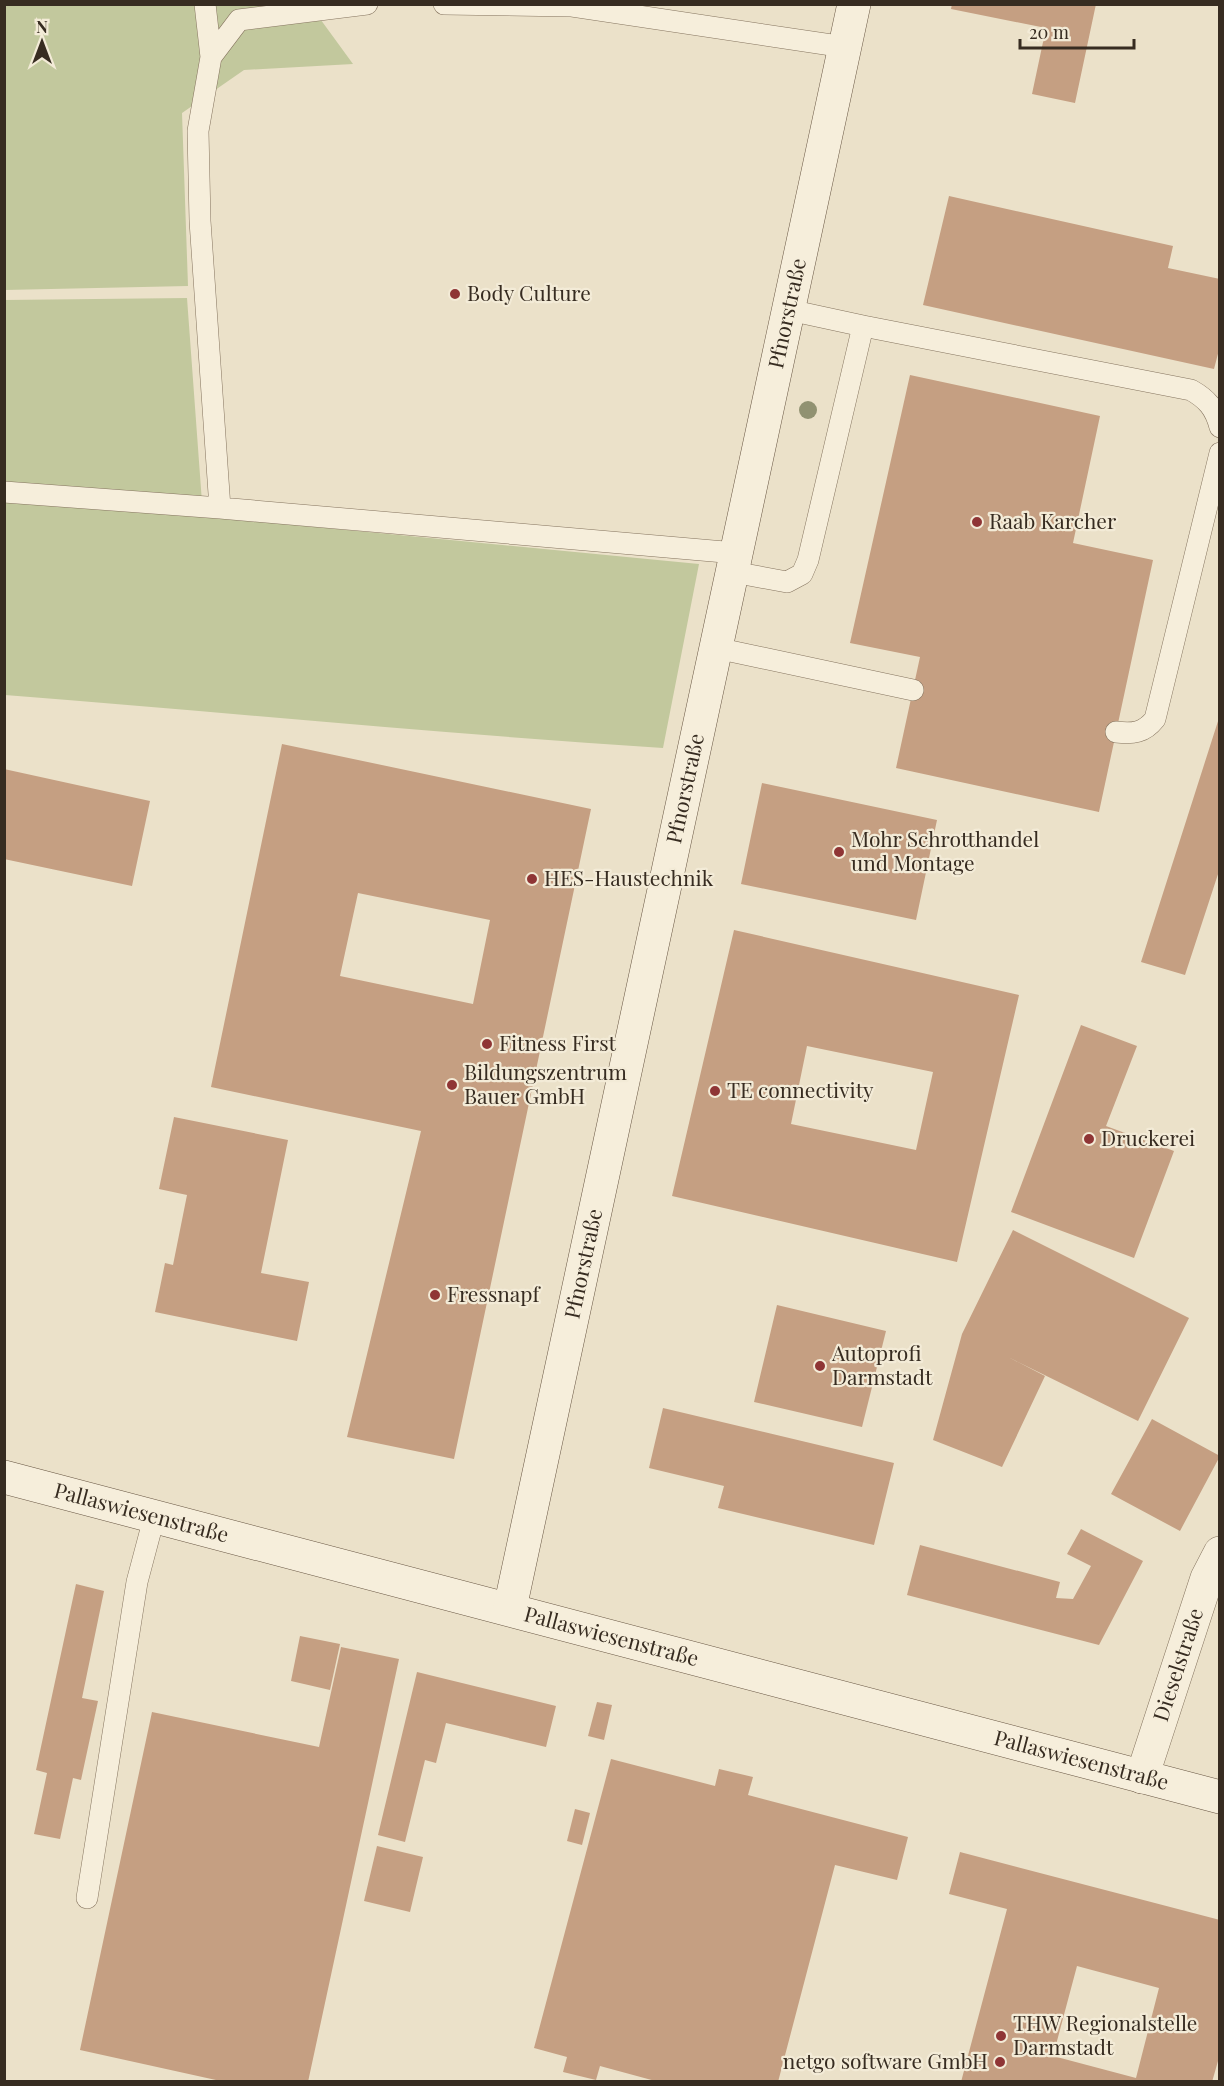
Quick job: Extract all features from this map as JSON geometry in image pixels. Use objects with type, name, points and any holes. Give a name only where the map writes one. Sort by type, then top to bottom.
[{"type":"street","name":"Pfnorstraße","points":[[510,1608],[854,4]]},
{"type":"street","name":"Pallaswiesenstraße","points":[[4,1478],[285,1554],[510,1608],[1220,1797]]},
{"type":"street","name":"Dieselstraße","points":[[1142,1778],[1208,1578],[1220,1553]]},
{"type":"lane","points":[[205,4],[211,57],[198,131],[200,221],[220,507]]},
{"type":"lane","points":[[211,57],[239,20],[367,4]]},
{"type":"lane","points":[[444,4],[572,6],[845,47]]},
{"type":"lane","points":[[789,310],[1191,390],[1207,399],[1220,426]]},
{"type":"lane","points":[[4,492],[220,507],[734,562],[788,582],[802,574],[808,560],[863,326]]},
{"type":"lane","points":[[1116,732],[1139,732],[1148,728],[1155,719],[1220,453]]},
{"type":"lane","points":[[716,648],[913,690]]},
{"type":"lane","points":[[87,1898],[137,1582],[154,1518]]},
{"type":"green space","points":[[4,5],[310,5],[353,64],[244,70],[182,113],[188,286],[5,290]]},
{"type":"green space","points":[[187,298],[203,516],[699,564],[663,748],[5,695],[4,300]]},
{"type":"building","points":[[952,4],[1096,4],[1075,103],[1032,94],[1046,28],[951,9]]},
{"type":"building","points":[[949,196],[1173,246],[1168,268],[1220,279],[1220,346],[1214,369],[923,305]]},
{"type":"building","name":"Raab Karcher","points":[[910,375],[1100,416],[1073,543],[1153,560],[1099,812],[896,768],[920,657],[850,643]]},
{"type":"building","points":[[1219,718],[1220,868],[1185,975],[1141,962]]},
{"type":"building","points":[[282,744],[591,809],[454,1459],[347,1437],[421,1131],[211,1087]],"holes":[[[358,893],[490,920],[473,1004],[340,976]]]},
{"type":"building","points":[[4,769],[150,801],[132,886],[4,859]]},
{"type":"building","name":"Mohr Schrotthandel und Montage","points":[[762,783],[937,820],[916,920],[741,884]]},
{"type":"building","points":[[734,930],[1019,995],[957,1262],[672,1196]],"holes":[[[807,1046],[933,1072],[916,1150],[791,1124]]]},
{"type":"building","name":"Druckerei","points":[[1081,1025],[1137,1046],[1106,1126],[1174,1151],[1134,1258],[1011,1212]]},
{"type":"building","points":[[174,1117],[288,1140],[261,1273],[309,1282],[297,1341],[155,1312],[165,1263],[173,1265],[187,1195],[159,1189]]},
{"type":"building","points":[[1013,1230],[1189,1318],[1138,1421],[1008,1357],[1045,1376],[1002,1467],[933,1440],[962,1334]]},
{"type":"building","name":"Autoprofi Darmstadt","points":[[777,1305],[886,1331],[862,1427],[754,1402]]},
{"type":"building","points":[[663,1408],[894,1463],[874,1545],[718,1508],[724,1486],[649,1468]]},
{"type":"building","points":[[1152,1419],[1220,1456],[1180,1531],[1111,1494]]},
{"type":"building","points":[[1081,1529],[1143,1561],[1099,1645],[907,1595],[920,1545],[1060,1582],[1056,1598],[1073,1599],[1091,1566],[1067,1554]]},
{"type":"building","points":[[76,1584],[104,1591],[82,1698],[98,1701],[81,1780],[73,1778],[60,1839],[34,1834],[47,1773],[36,1770]]},
{"type":"building","points":[[300,1636],[340,1644],[330,1690],[291,1681]]},
{"type":"building","points":[[341,1647],[399,1659],[308,2082],[225,2082],[80,2050],[152,1712],[319,1747]]},
{"type":"building","points":[[417,1672],[556,1706],[546,1747],[446,1723],[436,1763],[425,1760],[405,1842],[378,1835]]},
{"type":"building","points":[[597,1702],[612,1705],[604,1740],[588,1736]]},
{"type":"building","points":[[611,1759],[715,1786],[719,1769],[753,1777],[748,1795],[908,1837],[897,1880],[835,1865],[778,2082],[659,2082],[600,2066],[596,2080],[563,2072],[567,2057],[534,2048]]},
{"type":"building","points":[[575,1809],[590,1813],[582,1845],[567,1841]]},
{"type":"building","points":[[377,1846],[423,1857],[410,1912],[364,1901]]},
{"type":"building","points":[[960,1852],[1220,1920],[1220,2054],[1212,2082],[961,2082],[1007,1909],[949,1894]],"holes":[[[1077,1966],[1159,1988],[1136,2078],[1053,2056]]]},
{"type":"place","name":"Body Culture","points":[[455,294]]},
{"type":"place","name":"Raab Karcher","points":[[977,522]]},
{"type":"place","name":"Mohr Schrotthandel und Montage","points":[[839,852]]},
{"type":"place","name":"HES-Haustechnik","points":[[532,879]]},
{"type":"place","name":"Fitness First","points":[[487,1044]]},
{"type":"place","name":"Bildungszentrum Bauer GmbH","points":[[452,1085]]},
{"type":"place","name":"TE connectivity","points":[[715,1091]]},
{"type":"place","name":"Druckerei","points":[[1089,1139]]},
{"type":"place","name":"Fressnapf","points":[[435,1295]]},
{"type":"place","name":"Autoprofi Darmstadt","points":[[820,1366]]},
{"type":"place","name":"THW Regionalstelle Darmstadt","points":[[1001,2036]]},
{"type":"place","name":"netgo software GmbH","points":[[1000,2062]]}]
